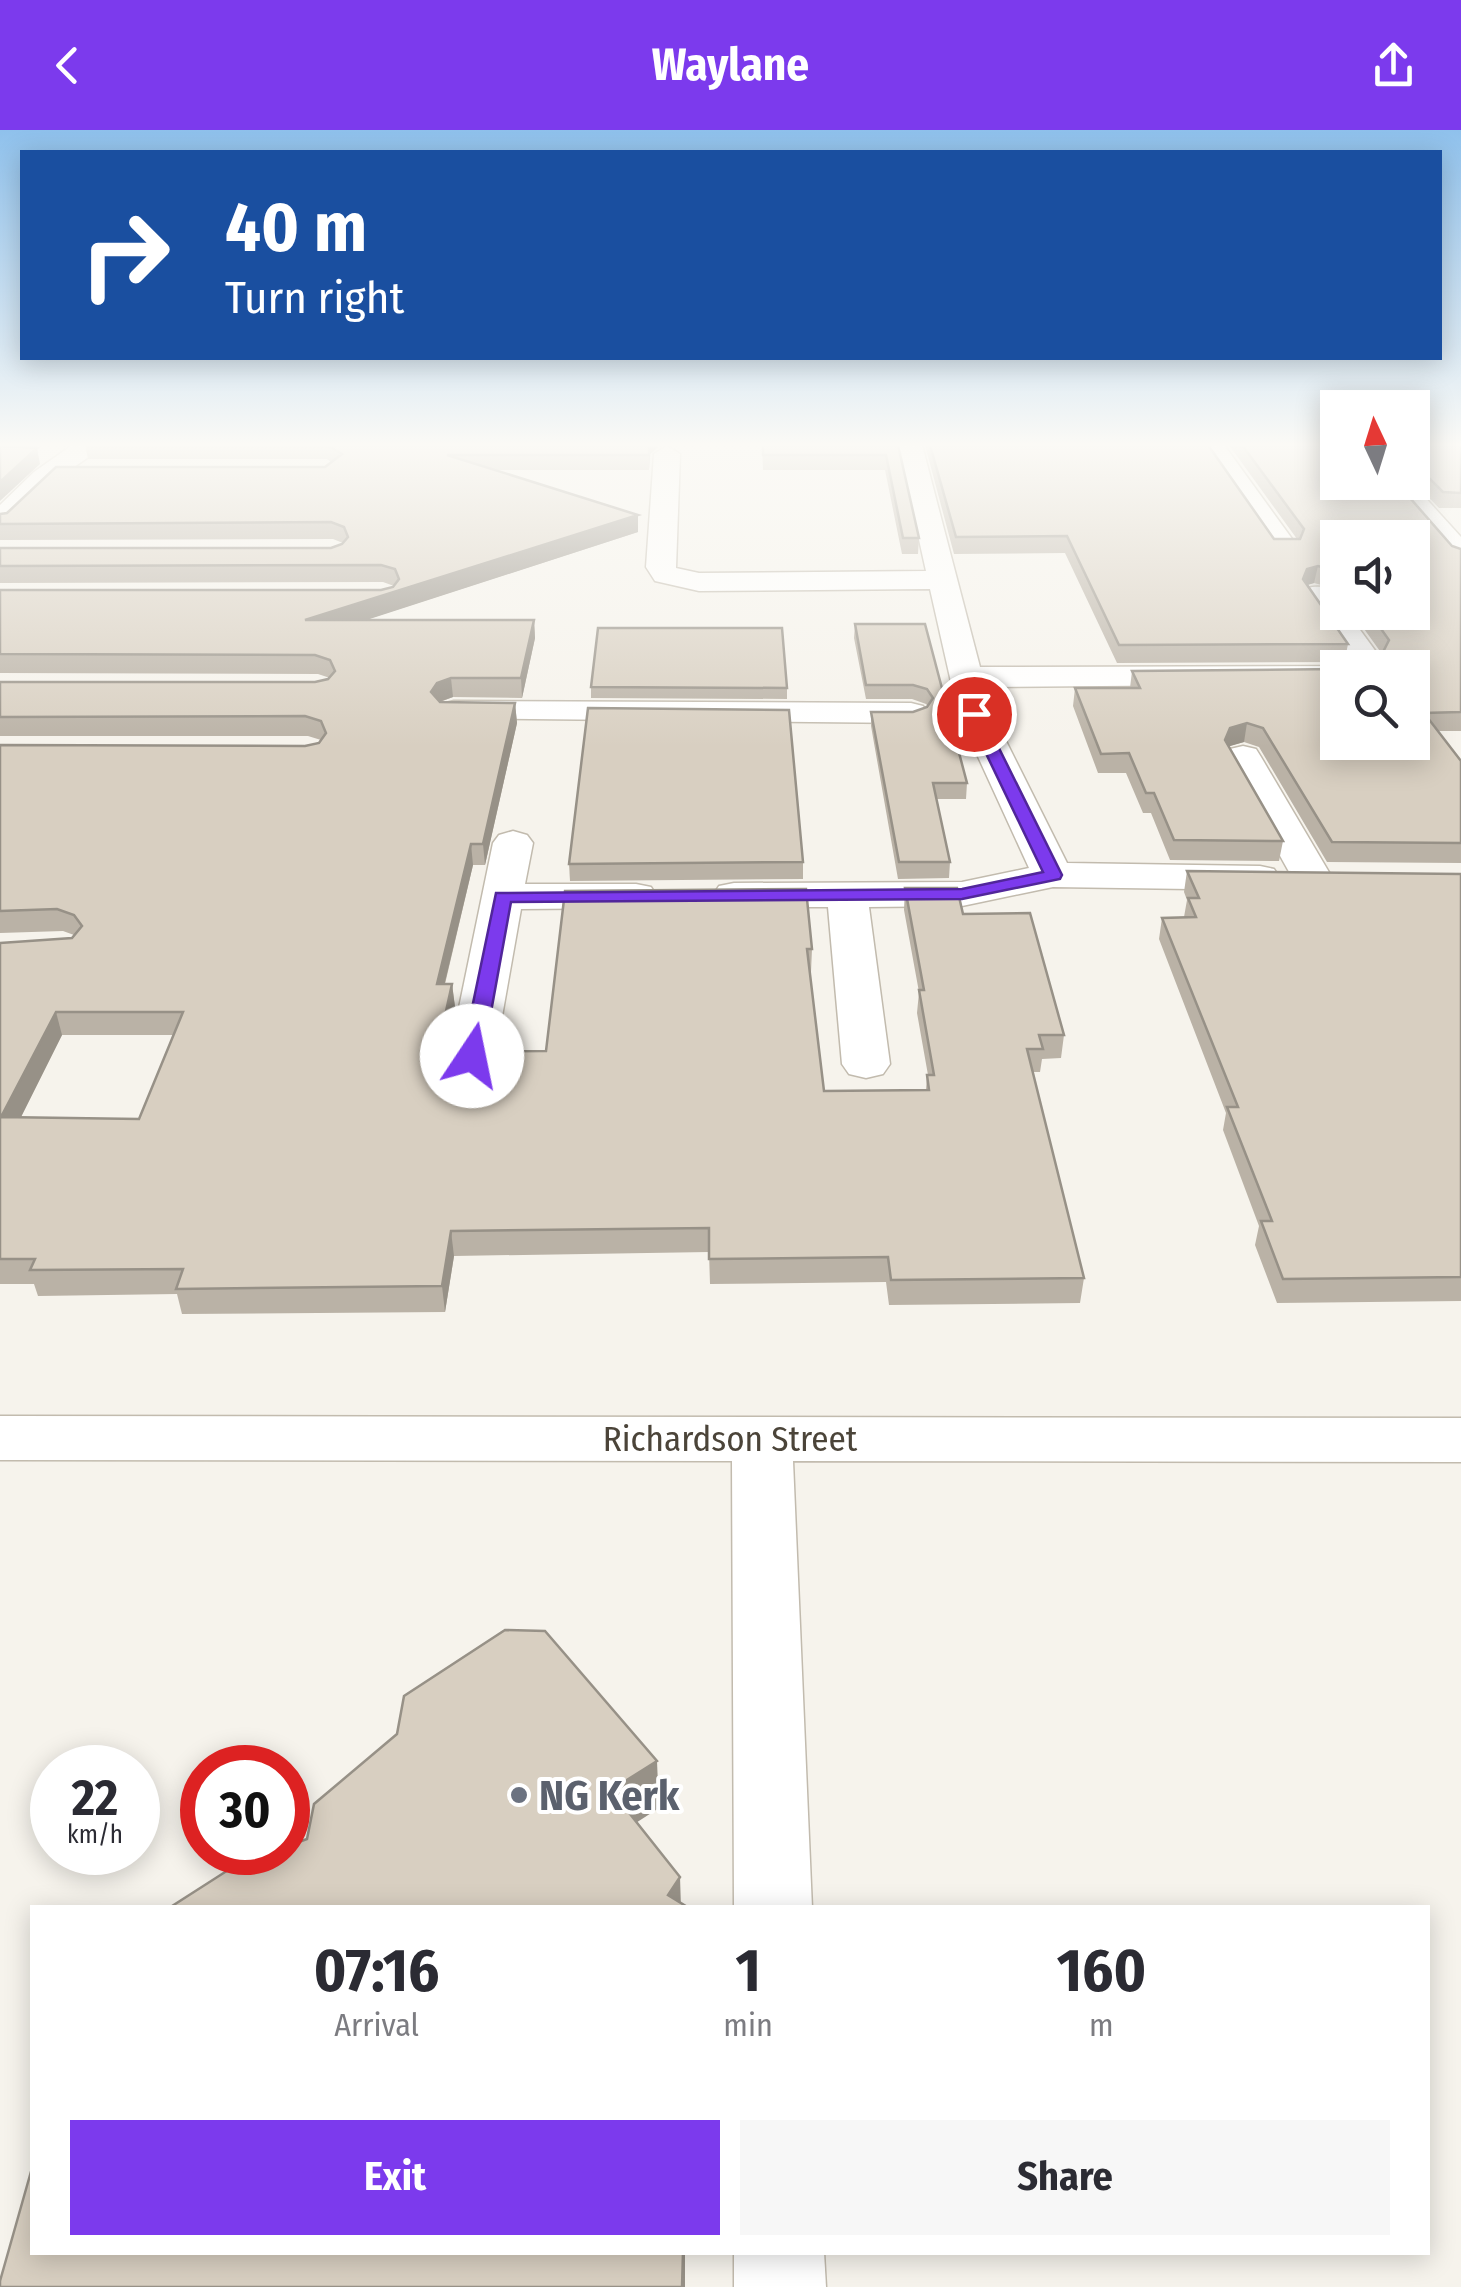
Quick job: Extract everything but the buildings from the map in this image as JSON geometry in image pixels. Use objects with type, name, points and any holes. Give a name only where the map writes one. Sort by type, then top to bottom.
[{"type":"street","points":[[663,546],[665,575],[721,582],[943,580]]},
{"type":"street","points":[[935,546],[965,676],[942,713]]},
{"type":"street","points":[[1318,594],[1359,650]]},
{"type":"street","points":[[965,676],[1320,674]]},
{"type":"street","points":[[454,711],[942,713]]},
{"type":"street","points":[[942,713],[1054,875]]},
{"type":"street","points":[[503,896],[962,894],[1054,875],[1331,879],[1244,757]]},
{"type":"street","points":[[472,1056],[512,842]]},
{"type":"street","points":[[847,894],[866,1064]]},
{"type":"street","name":"Richardson Street","points":[[0,1438],[1461,1440]]},
{"type":"street","points":[[762,1439],[773,1905]]},
{"type":"street","points":[[779,2255],[780,2287]]},
{"type":"place","name":"NG Kerk","points":[[519,1795]]},
{"type":"route","points":[[472,1056],[503,896],[962,894],[1054,875],[974,714]]}]
